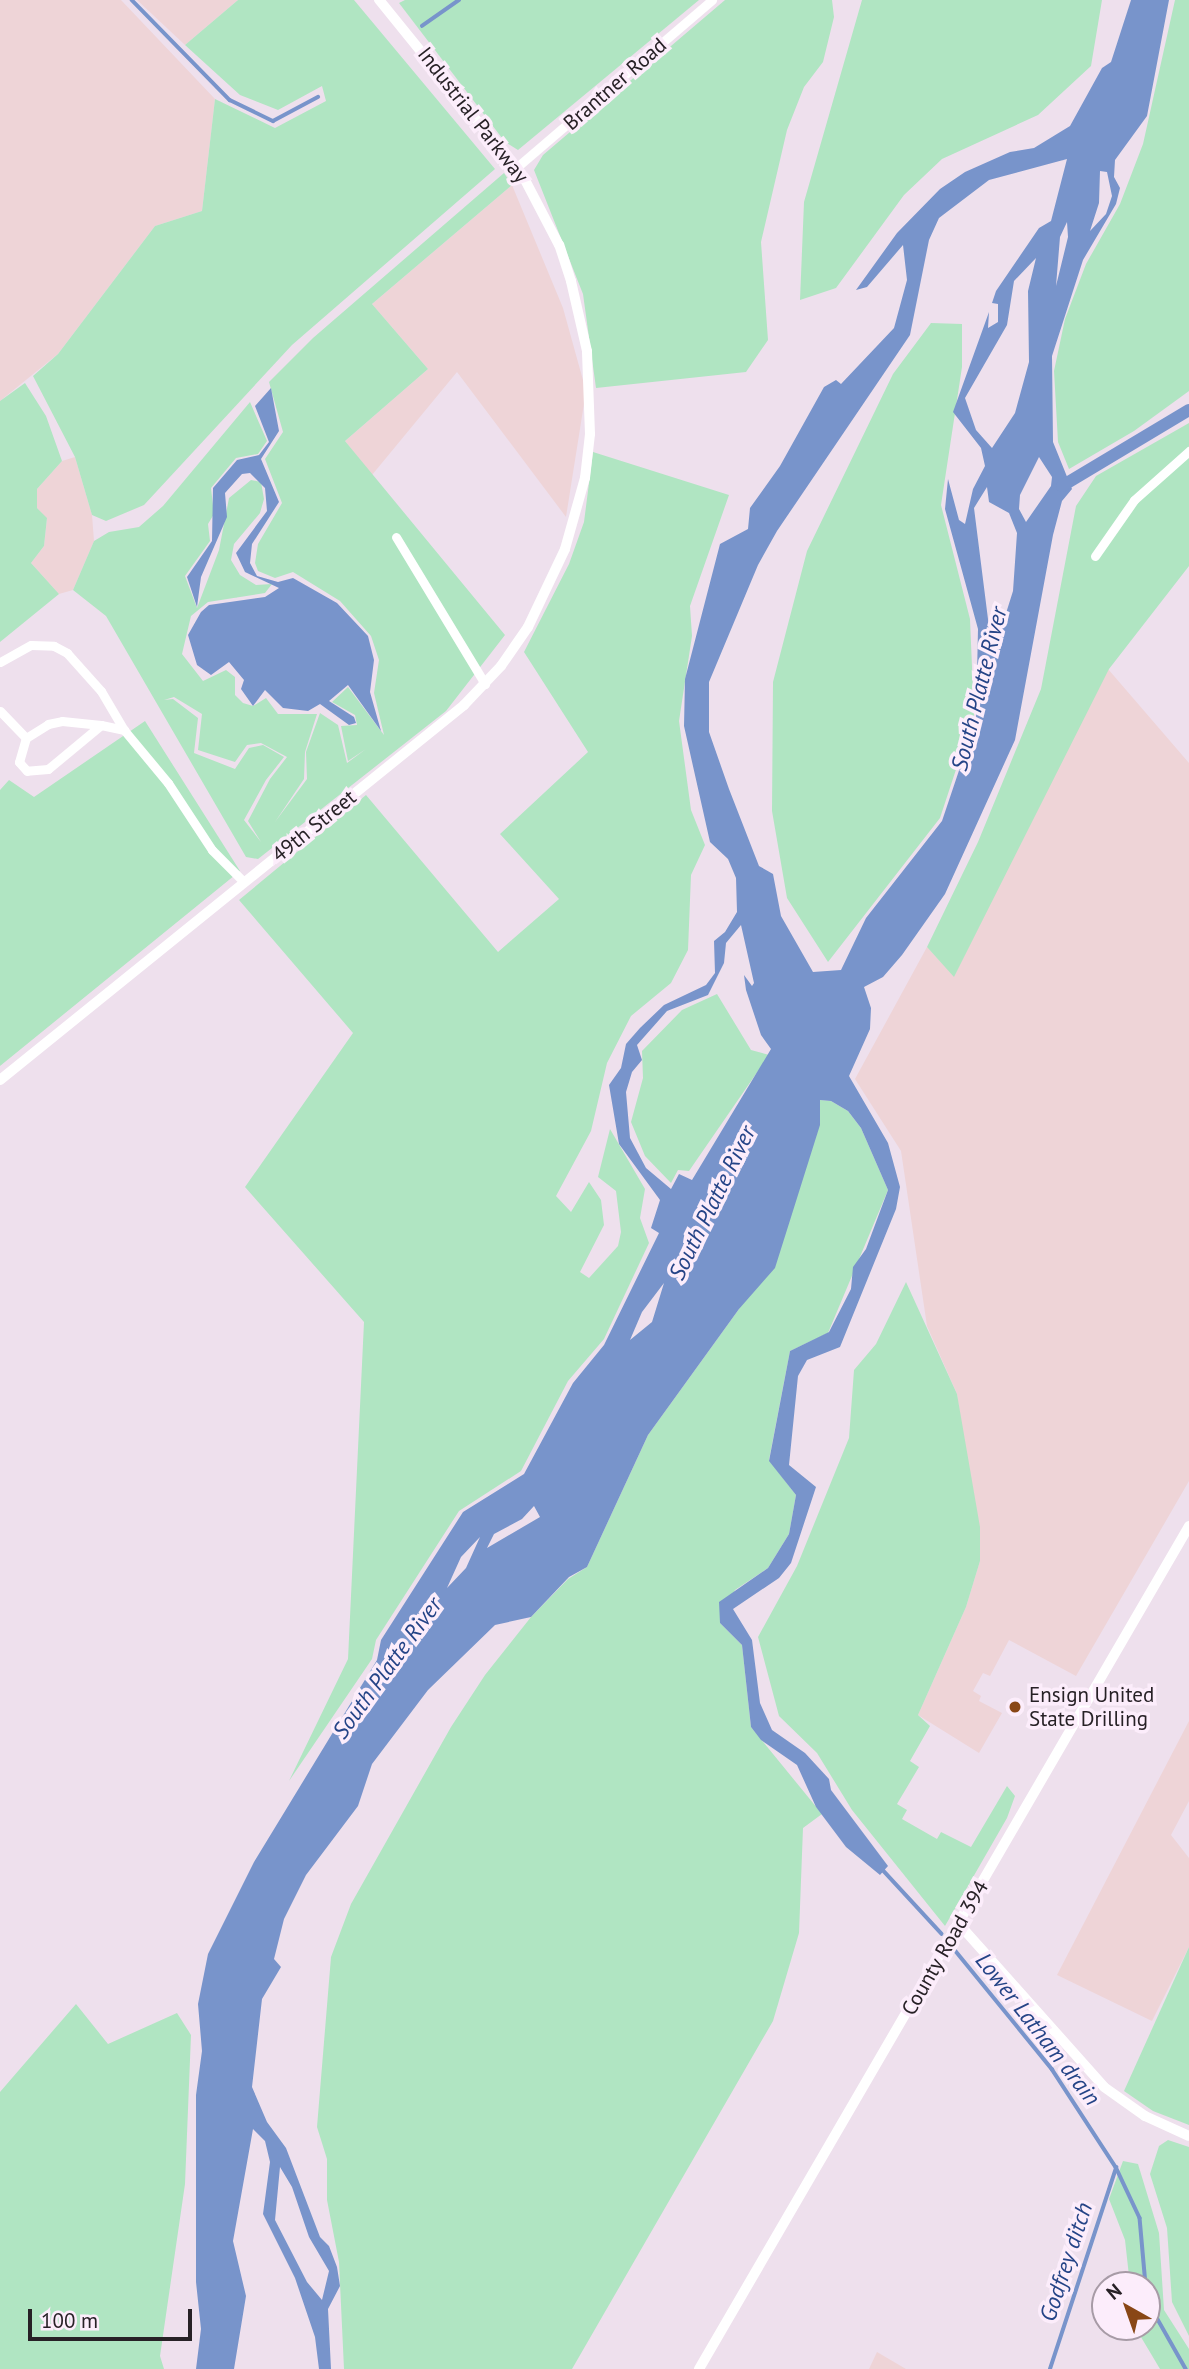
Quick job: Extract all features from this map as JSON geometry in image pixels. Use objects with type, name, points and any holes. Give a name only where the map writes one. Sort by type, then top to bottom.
[{"type":"street","name":"Industrial Parkway","points":[[379,0],[517,167],[559,245],[587,351],[590,434],[572,526]]},
{"type":"street","name":"Brantner Road","points":[[517,167],[712,0]]},
{"type":"street","points":[[1095,556],[1134,500],[1189,451]]},
{"type":"street","name":"49th Street","points":[[0,1080],[485,684],[534,618],[572,526]]},
{"type":"street","points":[[396,537],[485,684]]},
{"type":"street","points":[[0,663],[31,645],[54,646],[67,653],[101,691],[124,730],[168,783],[212,850],[244,882]]},
{"type":"street","points":[[0,711],[26,738]]},
{"type":"street","points":[[101,725],[48,769],[27,771],[19,762],[26,738],[62,721],[101,725],[124,730]]},
{"type":"street","name":"County Road 394","points":[[699,2369],[1189,1525]]},
{"type":"street","points":[[959,1924],[1104,2087],[1145,2116],[1189,2136]]},
{"type":"shaded area","points":[[0,0],[121,0],[215,99],[202,211],[155,226],[58,354],[0,401]]},
{"type":"shaded area","points":[[137,0],[238,0],[185,45]]},
{"type":"shaded area","points":[[512,185],[563,308],[586,391],[566,517],[457,372],[372,475],[345,441],[428,369],[372,304]]},
{"type":"shaded area","points":[[75,457],[92,515],[94,541],[73,590],[59,594],[31,563],[44,546],[47,519],[37,508],[37,489],[62,461]]},
{"type":"shaded area","points":[[1108,669],[1189,763],[1189,1481],[1076,1676],[1009,1640],[990,1676],[983,1673],[973,1691],[981,1696],[979,1701],[1002,1713],[979,1753],[918,1715],[966,1607],[980,1561],[957,1394],[927,1326],[901,1151],[855,1079],[927,947],[954,976]]},
{"type":"shaded area","points":[[1189,1721],[1189,1801],[1171,1835],[1189,1858],[1189,1947],[1152,2021],[1057,1975]]},
{"type":"shaded area","points":[[877,2352],[906,2369],[869,2369]]},
{"type":"green space","points":[[238,0],[354,0],[495,169],[292,345],[144,505],[106,521],[92,515],[75,457],[33,376],[58,354],[155,226],[202,211],[215,99],[275,128],[326,101],[322,86],[278,110],[240,95],[185,45]]},
{"type":"green space","points":[[405,0],[699,0],[518,150],[505,142],[399,3]]},
{"type":"green space","points":[[725,0],[832,0],[834,17],[823,62],[804,87],[787,130],[761,242],[768,340],[746,372],[596,388],[583,294],[534,170],[543,155]]},
{"type":"green space","points":[[862,0],[1102,0],[1091,66],[1038,115],[942,159],[904,195],[836,288],[800,300],[804,202]]},
{"type":"green space","points":[[1175,0],[1189,0],[1189,391],[1134,431],[1069,469],[1058,442],[1054,371],[1065,319],[1086,264],[1120,204],[1143,144]]},
{"type":"green space","points":[[504,173],[512,185],[372,304],[428,369],[345,441],[505,635],[446,711],[258,859],[246,857],[106,616],[73,590],[94,541],[109,532],[139,527],[163,506],[250,402],[267,441],[258,454],[236,458],[211,488],[214,514],[208,524],[210,541],[185,576],[197,608],[219,550],[229,498],[251,480],[261,482],[264,499],[260,513],[234,544],[231,560],[240,575],[256,585],[272,584],[265,593],[208,602],[191,616],[182,654],[203,681],[226,670],[235,677],[235,695],[243,703],[253,706],[266,698],[278,714],[317,714],[305,752],[304,779],[275,822],[307,779],[306,752],[320,713],[338,725],[347,763],[366,749],[348,761],[341,726],[357,725],[355,715],[332,702],[348,687],[384,735],[374,693],[379,660],[371,636],[340,601],[293,572],[275,578],[258,571],[255,563],[258,544],[282,503],[265,459],[283,432],[269,382],[313,338]],"holes":[[[174,697],[202,714],[198,750],[235,762],[247,745],[261,743],[287,757],[270,779],[248,821],[261,842],[244,820],[266,780],[284,757],[263,745],[249,748],[235,769],[194,753],[198,718],[173,699],[164,700]]]},
{"type":"green space","points":[[931,323],[962,324],[962,367],[941,505],[970,619],[974,715],[940,818],[828,962],[787,898],[772,811],[773,682],[807,551],[893,374]]},
{"type":"green space","points":[[25,383],[46,416],[62,461],[37,489],[37,508],[47,518],[44,546],[31,563],[59,594],[0,642],[0,401]]},
{"type":"green space","points":[[1189,423],[1189,566],[1109,669],[954,977],[927,947],[978,842],[1041,689],[1076,506],[1096,476]]},
{"type":"green space","points":[[593,452],[729,495],[690,606],[692,636],[679,721],[691,810],[705,845],[691,875],[688,950],[671,983],[631,1016],[607,1063],[591,1131],[556,1196],[571,1212],[589,1182],[601,1200],[604,1225],[580,1272],[589,1278],[618,1246],[621,1232],[616,1191],[598,1177],[610,1129],[645,1189],[640,1218],[649,1243],[604,1339],[568,1381],[521,1471],[459,1511],[376,1640],[372,1659],[289,1781],[348,1659],[364,1322],[245,1187],[353,1033],[239,900],[366,795],[498,952],[559,899],[500,834],[588,752],[524,652],[569,564],[584,522]]},
{"type":"green space","points":[[145,721],[240,871],[0,1066],[0,790],[9,780],[34,797]]},
{"type":"green space","points":[[717,994],[751,1050],[769,1055],[689,1171],[678,1170],[671,1183],[645,1156],[631,1122],[643,1078],[642,1051],[682,1010]]},
{"type":"green space","points":[[820,1100],[831,1101],[848,1111],[861,1128],[888,1190],[828,1333],[790,1351],[769,1460],[796,1495],[789,1534],[768,1568],[735,1590],[720,1623],[742,1645],[751,1727],[822,1814],[803,1828],[799,1933],[773,2021],[572,2369],[344,2369],[339,2262],[327,2200],[327,2159],[317,2127],[331,1957],[351,1904],[451,1727],[485,1675],[531,1617],[568,1579],[587,1567],[648,1435],[739,1309]]},
{"type":"green space","points":[[906,1282],[957,1394],[980,1527],[980,1561],[966,1607],[918,1715],[930,1726],[910,1761],[919,1767],[897,1804],[907,1810],[902,1819],[937,1839],[941,1832],[971,1847],[1007,1786],[1015,1796],[1007,1818],[945,1926],[852,1810],[817,1753],[779,1716],[758,1637],[797,1566],[849,1438],[854,1370],[876,1344]]},
{"type":"green space","points":[[1189,1947],[1189,2125],[1153,2111],[1124,2091]]},
{"type":"green space","points":[[76,2004],[108,2044],[177,2013],[191,2035],[185,2184],[160,2356],[164,2369],[0,2369],[0,2092]]},
{"type":"green space","points":[[1168,2140],[1189,2147],[1189,2336],[1172,2302],[1167,2228],[1150,2174],[1159,2146]]},
{"type":"green space","points":[[1123,2161],[1138,2164],[1159,2233],[1164,2310],[1189,2349],[1189,2369],[1160,2369],[1143,2341],[1161,2341],[1161,2271],[1128,2271],[1125,2240],[1109,2199]]},
{"type":"water","name":"South Platte River","points":[[1131,0],[1169,0],[1147,116],[1115,160],[1114,177],[1120,188],[1116,204],[1083,260],[1052,356],[1053,442],[1072,489],[1062,501],[1053,535],[1015,740],[945,894],[883,977],[864,987],[871,1008],[870,1029],[849,1076],[888,1143],[900,1187],[896,1209],[840,1347],[807,1360],[798,1376],[789,1465],[816,1487],[791,1563],[779,1578],[733,1609],[752,1640],[760,1703],[772,1730],[805,1753],[829,1779],[831,1790],[888,1866],[880,1875],[846,1847],[816,1807],[797,1765],[761,1740],[751,1727],[742,1645],[720,1623],[719,1602],[768,1568],[789,1534],[796,1495],[769,1461],[790,1351],[829,1332],[851,1289],[853,1267],[866,1249],[888,1190],[861,1128],[848,1111],[831,1101],[820,1100],[820,1125],[775,1268],[739,1309],[648,1435],[587,1567],[569,1577],[531,1617],[495,1625],[428,1690],[372,1764],[358,1806],[306,1875],[284,1919],[274,1959],[281,1967],[262,1999],[252,2087],[267,2122],[286,2148],[320,2237],[329,2246],[337,2267],[340,2286],[328,2309],[331,2369],[319,2369],[315,2337],[295,2278],[263,2214],[270,2162],[265,2141],[253,2129],[233,2241],[246,2296],[234,2369],[196,2369],[201,2329],[196,2282],[196,2095],[202,2051],[198,2004],[208,1954],[254,1862],[377,1660],[381,1640],[463,1512],[524,1474],[573,1383],[604,1345],[659,1233],[651,1228],[660,1200],[619,1144],[609,1085],[621,1068],[626,1044],[640,1028],[664,1005],[706,985],[715,973],[714,941],[725,932],[737,912],[736,878],[728,859],[710,842],[684,726],[685,679],[720,544],[748,529],[750,508],[780,466],[824,387],[836,380],[841,384],[894,328],[907,280],[903,245],[867,287],[856,290],[897,233],[940,189],[965,172],[1010,152],[1034,148],[1070,126],[1102,68],[1111,62]],"holes":[[[1067,159],[1051,221],[1039,228],[996,291],[992,303],[998,304],[998,322],[988,328],[989,312],[953,412],[981,448],[985,466],[973,489],[965,524],[959,520],[948,479],[945,509],[978,629],[976,720],[942,821],[866,918],[841,970],[813,972],[781,916],[773,874],[759,866],[729,789],[709,732],[709,682],[758,565],[777,531],[910,335],[929,240],[939,218],[989,180]],[[1100,171],[1107,172],[1112,196],[1106,214],[1090,231],[1099,203]],[[1067,222],[1068,237],[1056,286],[1060,237]],[[1036,258],[1028,291],[1029,362],[1015,413],[992,448],[976,430],[965,398],[1007,325],[1014,281]],[[1039,457],[1052,477],[1051,486],[1026,522],[1019,509],[1020,495]],[[987,487],[989,502],[1009,513],[1017,533],[1013,591],[1002,626],[989,627],[974,508]],[[741,925],[754,983],[752,986],[744,975],[746,990],[761,1035],[771,1049],[692,1180],[679,1174],[671,1189],[646,1168],[630,1138],[626,1092],[632,1072],[642,1060],[637,1045],[667,1011],[708,995],[724,963],[726,943]],[[664,1283],[652,1322],[630,1340],[642,1312]],[[534,1506],[540,1517],[487,1548],[494,1534],[522,1519]],[[480,1537],[466,1568],[447,1588],[461,1557]],[[280,2167],[292,2187],[309,2237],[329,2271],[322,2300],[307,2282],[275,2220]]]},
{"type":"water","points":[[271,388],[279,431],[261,459],[279,502],[252,544],[250,563],[257,576],[278,582],[293,578],[337,603],[368,636],[374,660],[370,692],[381,731],[348,685],[329,701],[354,717],[356,723],[349,725],[320,704],[308,711],[283,708],[265,690],[253,706],[241,689],[244,680],[229,662],[211,675],[197,665],[188,635],[201,612],[209,605],[265,597],[279,588],[245,572],[236,553],[267,511],[265,488],[250,473],[242,474],[225,493],[227,517],[201,577],[197,607],[187,577],[212,541],[213,488],[237,460],[259,455],[269,442],[255,406]]},
{"type":"waterway","points":[[132,0],[230,100],[273,121],[318,97]]},
{"type":"waterway","points":[[422,26],[459,0]]},
{"type":"waterway","points":[[1062,486],[1189,410]]},
{"type":"waterway","name":"Lower Latham drain","points":[[882,1869],[942,1934]]},
{"type":"waterway","name":"Lower Latham drain","points":[[955,1950],[1052,2069],[1116,2167],[1140,2218],[1145,2271]]},
{"type":"waterway","name":"Godfrey ditch","points":[[1050,2369],[1116,2168]]},
{"type":"waterway","name":"Lower Latham drain","points":[[1161,2325],[1186,2369]]},
{"type":"place","name":"Ensign United State Drilling","points":[[1015,1707]]}]
